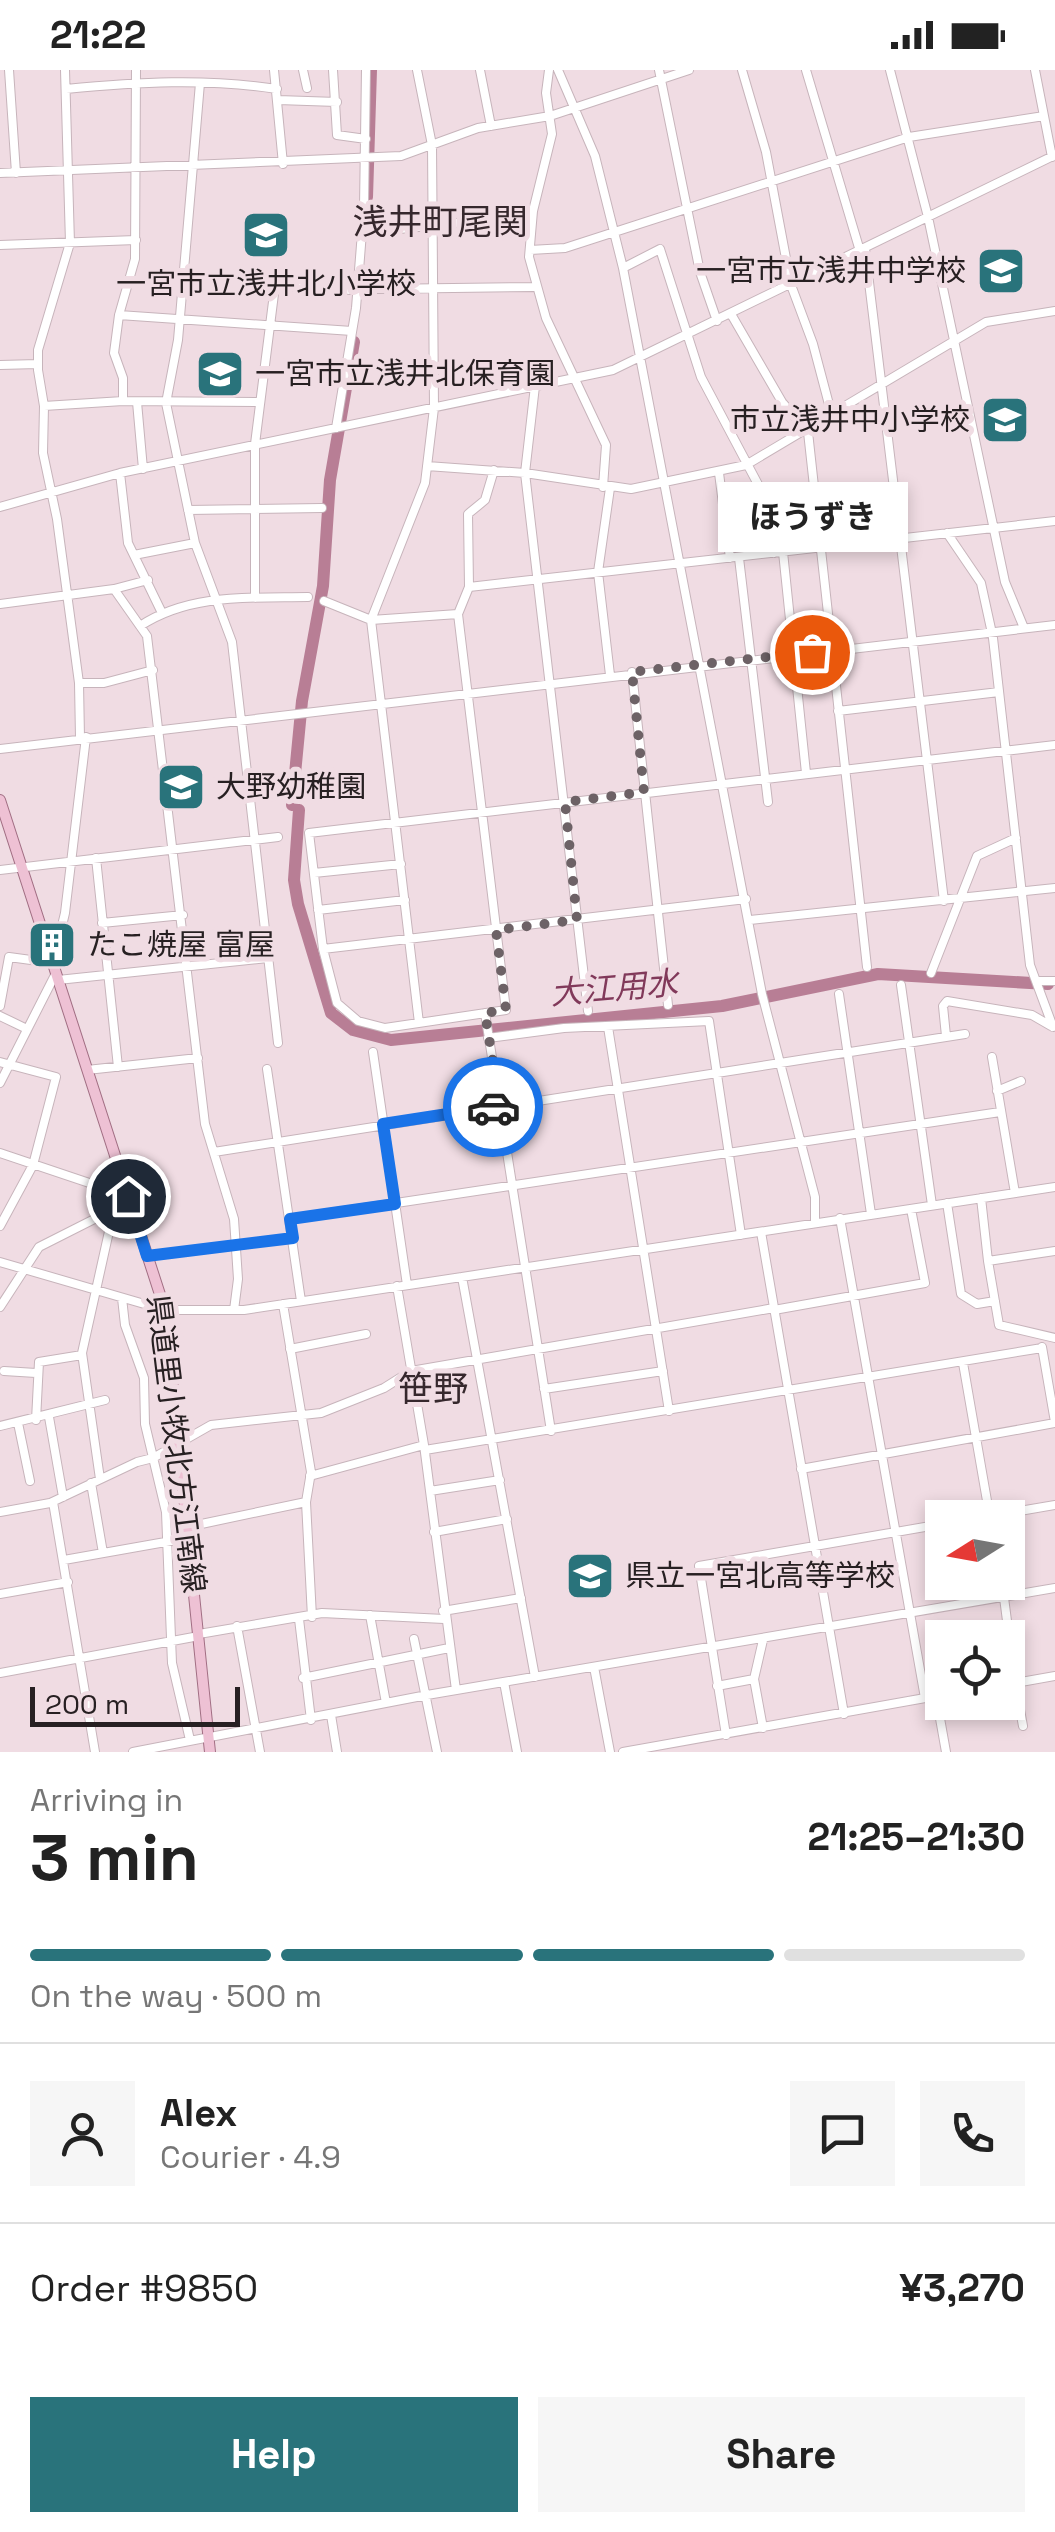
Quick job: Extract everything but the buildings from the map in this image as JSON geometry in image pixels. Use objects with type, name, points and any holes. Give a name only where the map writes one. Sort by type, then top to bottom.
[{"type":"main road","name":"県道里小牧北方江南線","points":[[0,800],[165,1310],[210,1752]]},
{"type":"street","points":[[9,70],[16,173]]},
{"type":"street","points":[[0,1082],[4,1063],[27,1029],[56,972],[72,860],[83,737],[68,598],[43,453],[44,406],[38,364],[70,243],[65,70]]},
{"type":"street","points":[[123,401],[123,378],[114,353],[119,315],[136,259],[136,70]]},
{"type":"street","points":[[274,70],[283,164]]},
{"type":"street","points":[[303,70],[307,88]]},
{"type":"street","points":[[333,70],[337,135],[366,138]]},
{"type":"street","points":[[339,427],[368,158],[366,70]]},
{"type":"street","points":[[417,70],[432,145],[434,408],[427,466],[370,620],[420,1023]]},
{"type":"street","points":[[480,70],[491,126]]},
{"type":"street","points":[[549,70],[546,93],[552,134],[532,215],[530,250],[534,288],[606,446],[598,572],[610,674]]},
{"type":"street","points":[[558,70],[602,179],[623,268],[763,997],[815,1196],[815,1223]]},
{"type":"street","points":[[0,173],[401,156],[491,126],[576,109],[660,75],[689,70]]},
{"type":"street","points":[[742,70],[772,183],[791,285],[814,344],[831,412]]},
{"type":"street","points":[[806,70],[863,250],[944,900]]},
{"type":"street","points":[[0,507],[52,489],[613,370],[1054,156],[1035,70]]},
{"type":"street","points":[[894,71],[1005,582],[1024,628]]},
{"type":"street","points":[[660,75],[700,272],[718,321]]},
{"type":"street","points":[[66,88],[136,82],[236,82],[277,90]]},
{"type":"street","points":[[200,83],[180,319],[166,403],[195,543],[232,642],[278,1043]]},
{"type":"street","points":[[278,100],[337,102]]},
{"type":"street","points":[[530,250],[565,248],[909,137],[1044,116]]},
{"type":"street","points":[[381,231],[532,215]]},
{"type":"street","points":[[0,245],[136,240]]},
{"type":"street","points":[[623,268],[660,250],[702,377],[761,490],[760,516],[778,552],[794,654],[806,773]]},
{"type":"street","points":[[255,598],[255,444],[275,286],[352,290]]},
{"type":"street","points":[[377,289],[534,288]]},
{"type":"street","points":[[427,466],[526,473],[606,488],[666,485],[720,473],[746,465],[986,322],[1055,311]]},
{"type":"street","points":[[731,314],[782,402],[804,430],[867,967]]},
{"type":"street","points":[[119,315],[352,332]]},
{"type":"street","points":[[0,365],[38,364]]},
{"type":"street","points":[[534,386],[526,473],[588,1010]]},
{"type":"street","points":[[44,406],[123,401],[260,402]]},
{"type":"street","points":[[137,402],[142,469]]},
{"type":"street","points":[[886,419],[969,410]]},
{"type":"street","points":[[487,1026],[506,1010],[458,614],[469,587],[468,514],[485,500],[494,470]]},
{"type":"street","points":[[720,473],[751,658],[768,802]]},
{"type":"street","points":[[120,474],[128,543],[162,613]]},
{"type":"street","points":[[188,510],[322,508]]},
{"type":"street","points":[[469,587],[1055,521]]},
{"type":"street","points":[[947,533],[958,556],[982,583],[999,692],[1030,965],[1054,1028]]},
{"type":"street","points":[[134,555],[195,543]]},
{"type":"street","points":[[0,604],[68,598],[148,580]]},
{"type":"street","points":[[114,589],[147,636],[154,670],[205,1124],[234,1218],[234,1310]]},
{"type":"street","points":[[140,626],[162,613],[218,600],[308,597]]},
{"type":"street","points":[[324,601],[370,620],[458,614]]},
{"type":"street","points":[[0,748],[1055,624]]},
{"type":"street","points":[[79,683],[104,683],[154,670]]},
{"type":"street","points":[[632,672],[668,1005]]},
{"type":"street","points":[[838,710],[999,692]]},
{"type":"street","points":[[741,1235],[709,1021],[608,1026],[420,1023],[385,1028],[358,1020],[337,1003],[323,948],[309,833],[1055,745]]},
{"type":"street","points":[[0,870],[278,837]]},
{"type":"street","points":[[930,974],[956,899],[977,856],[1016,838]]},
{"type":"street","points":[[96,858],[118,1067]]},
{"type":"street","points":[[314,873],[401,864]]},
{"type":"street","points":[[750,920],[1055,888]]},
{"type":"street","points":[[323,948],[746,899]]},
{"type":"street","points":[[318,910],[406,900]]},
{"type":"street","points":[[102,924],[183,915]]},
{"type":"street","points":[[0,1006],[9,956],[56,972],[108,975],[268,958]]},
{"type":"street","points":[[1040,988],[1055,981]]},
{"type":"street","points":[[900,985],[932,1205]]},
{"type":"street","points":[[1040,988],[1055,995]]},
{"type":"street","points":[[839,994],[871,1214]]},
{"type":"street","points":[[946,1036],[943,1006],[947,1002],[1032,1015],[1054,1028]]},
{"type":"street","points":[[0,1016],[27,1029]]},
{"type":"street","points":[[487,1026],[550,1431]]},
{"type":"street","points":[[608,1026],[669,1411]]},
{"type":"street","points":[[214,1152],[965,1034]]},
{"type":"street","points":[[373,1052],[395,1204],[411,1370],[456,1690]]},
{"type":"street","points":[[992,1057],[1016,1193]]},
{"type":"street","points":[[87,1070],[198,1058]]},
{"type":"street","points":[[0,1226],[33,1165],[56,1077],[4,1063]]},
{"type":"street","points":[[267,1069],[302,1301]]},
{"type":"street","points":[[997,1091],[1021,1081]]},
{"type":"street","points":[[290,1219],[1000,1112]]},
{"type":"street","points":[[0,1154],[129,1198]]},
{"type":"street","points":[[0,1262],[165,1310],[234,1310],[1055,1188]]},
{"type":"street","points":[[0,1307],[29,1273],[46,1242],[129,1198]]},
{"type":"street","points":[[981,1198],[999,1325],[1055,1338]]},
{"type":"street","points":[[947,1203],[961,1294],[977,1304],[995,1302]]},
{"type":"street","points":[[0,1512],[58,1500],[153,1458],[211,1425],[321,1413],[384,1388],[411,1370],[925,1283],[911,1208]]},
{"type":"street","points":[[623,1752],[925,1698],[840,1218]]},
{"type":"street","points":[[103,1554],[82,1355],[110,1228]]},
{"type":"street","points":[[761,1232],[844,1714]]},
{"type":"street","points":[[147,1256],[293,1238]]},
{"type":"street","points":[[988,1261],[1055,1251]]},
{"type":"street","points":[[462,1277],[535,1677]]},
{"type":"street","points":[[122,1298],[125,1325],[144,1378],[144,1424],[170,1542],[171,1642],[190,1740]]},
{"type":"street","points":[[283,1304],[310,1476],[306,1502],[312,1617]]},
{"type":"street","points":[[290,1349],[366,1334]]},
{"type":"street","points":[[801,1469],[1055,1422],[1040,1334]]},
{"type":"street","points":[[310,1476],[424,1447],[550,1431],[1042,1348]]},
{"type":"street","points":[[36,1420],[36,1373],[44,1360],[82,1355]]},
{"type":"street","points":[[962,1363],[987,1500]]},
{"type":"street","points":[[544,1389],[662,1371]]},
{"type":"street","points":[[4,1372],[36,1373]]},
{"type":"street","points":[[0,1426],[105,1400]]},
{"type":"street","points":[[48,1417],[77,1660],[94,1752]]},
{"type":"street","points":[[18,1423],[30,1481]]},
{"type":"street","points":[[430,1491],[500,1480]]},
{"type":"street","points":[[64,1560],[170,1542],[188,1532],[306,1502]]},
{"type":"street","points":[[1025,1510],[1055,1504]]},
{"type":"street","points":[[434,1532],[507,1519]]},
{"type":"street","points":[[726,1735],[699,1566],[925,1527]]},
{"type":"street","points":[[0,1594],[68,1582]]},
{"type":"street","points":[[1025,1593],[1055,1588]]},
{"type":"street","points":[[0,1673],[236,1626],[312,1617],[444,1615],[521,1598]]},
{"type":"street","points":[[134,1752],[427,1695],[980,1600]]},
{"type":"street","points":[[370,1616],[386,1703]]},
{"type":"street","points":[[299,1619],[311,1720]]},
{"type":"street","points":[[236,1626],[260,1752]]},
{"type":"street","points":[[414,1638],[437,1752]]},
{"type":"street","points":[[763,1640],[754,1679],[763,1728]]},
{"type":"street","points":[[303,1678],[449,1648]]},
{"type":"street","points":[[594,1667],[610,1752]]},
{"type":"street","points":[[1025,1682],[1055,1676]]},
{"type":"street","points":[[717,1686],[754,1679]]},
{"type":"street","points":[[504,1682],[518,1752]]},
{"type":"street","points":[[331,1715],[337,1752]]},
{"type":"street","points":[[942,1720],[946,1752]]},
{"type":"street","points":[[1021,1720],[1023,1726]]},
{"type":"waterway","name":"大江用水","points":[[367,197],[371,70]]},
{"type":"waterway","name":"大江用水","points":[[292,805],[302,701],[323,586],[330,480],[354,342]]},
{"type":"waterway","name":"大江用水","points":[[299,810],[294,880],[331,1013],[353,1030],[391,1040],[722,1006],[878,974],[1048,984]]},
{"type":"way so far","points":[[493,1107],[500,1106],[485,1013],[506,1010],[496,930],[577,920],[565,802],[644,792],[632,672],[812,652]]},
{"type":"place","name":"一宮市立浅井北小学校","points":[[266,235]]},
{"type":"place","name":"一宮市立浅井中学校","points":[[1001,271]]},
{"type":"place","name":"一宮市立浅井北保育園","points":[[220,374]]},
{"type":"place","name":"市立浅井中小学校","points":[[1005,420]]},
{"type":"place","name":"ほうずき","points":[[812,652]]},
{"type":"place","name":"大野幼稚園","points":[[181,787]]},
{"type":"place","name":"たこ焼屋 富屋","points":[[52,945]]},
{"type":"place","name":"県立一宮北高等学校","points":[[590,1576]]},
{"type":"district","name":"浅井町尾関","points":[[440,222]]},
{"type":"district","name":"笹野","points":[[433,1389]]},
{"type":"route","points":[[128,1196],[147,1256],[293,1238],[290,1219],[395,1204],[383,1124],[493,1107]]}]
